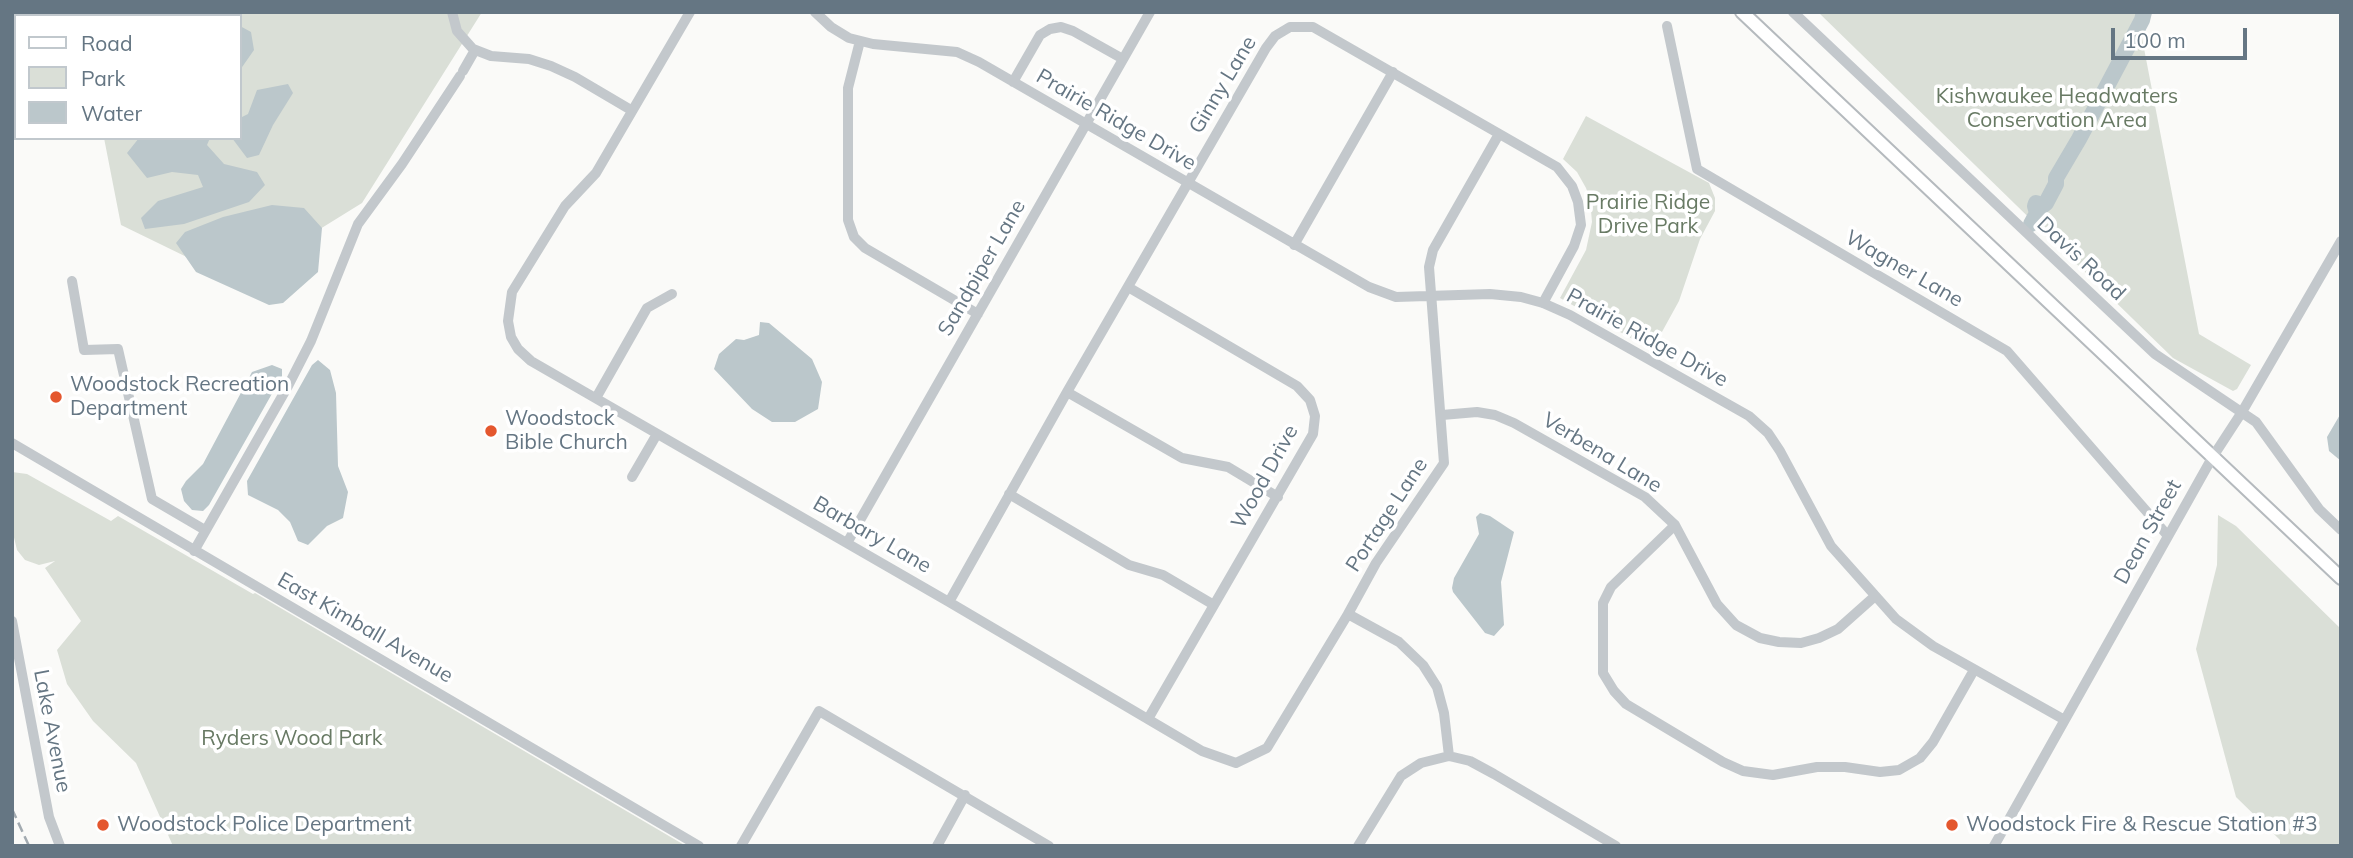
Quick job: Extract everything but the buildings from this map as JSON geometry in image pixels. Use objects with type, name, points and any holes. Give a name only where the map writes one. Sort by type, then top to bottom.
[{"type":"main road","points":[[1742,12],[2341,578]]},
{"type":"street","points":[[452,12],[457,31],[475,50],[491,56],[551,65],[631,110],[690,12]]},
{"type":"street","name":"Prairie Ridge Drive","points":[[815,12],[831,27],[849,38],[957,52],[979,62],[1368,287],[1396,297],[1490,294],[1543,303],[1570,315],[1749,416],[1768,433],[1780,451],[1831,546],[1896,619],[1974,670],[2063,719]]},
{"type":"street","name":"Sandpiper Lane","points":[[847,543],[1150,12]]},
{"type":"street","name":"Davis Road","points":[[1793,12],[2155,354],[2256,422],[2319,509],[2341,530]]},
{"type":"street","name":"Wagner Lane","points":[[1667,26],[1697,169],[2007,351],[2168,536]]},
{"type":"street","points":[[1013,82],[1040,35],[1050,29],[1061,27],[1073,31],[1123,59]]},
{"type":"street","name":"Ginny Lane","points":[[948,602],[1266,48],[1275,36],[1290,27],[1313,27],[1557,167],[1572,186],[1578,202],[1581,225],[1574,246],[1543,303]]},
{"type":"street","points":[[859,41],[848,88],[848,220],[854,237],[864,248],[978,314]]},
{"type":"street","points":[[194,551],[311,341],[358,224],[402,164],[475,50]]},
{"type":"street","points":[[1294,245],[1393,72]]},
{"type":"street","name":"Barbary Lane","points":[[631,110],[596,173],[565,206],[512,292],[508,321],[511,337],[518,349],[531,361],[1202,751],[1236,763]]},
{"type":"street","name":"Portage Lane","points":[[1236,763],[1267,748],[1376,563],[1444,463],[1429,267],[1433,250],[1499,134]]},
{"type":"street","name":"Dean Street","points":[[1994,846],[2211,458],[2242,412],[2341,241]]},
{"type":"street","points":[[72,281],[84,350],[118,349],[152,499],[205,530]]},
{"type":"street","name":"Wood Drive","points":[[1128,287],[1297,386],[1310,400],[1315,416],[1313,434],[1148,719]]},
{"type":"street","points":[[596,398],[647,308],[672,294]]},
{"type":"street","points":[[1067,392],[1182,458],[1228,467],[1278,497]]},
{"type":"street","name":"Verbena Lane","points":[[1442,415],[1478,412],[1495,415],[1645,497],[1675,525],[1717,604],[1737,625],[1760,638],[1801,643],[1819,638],[1838,629],[1874,597]]},
{"type":"street","points":[[632,477],[657,434]]},
{"type":"street","name":"East Kimball Avenue","points":[[12,443],[698,846]]},
{"type":"street","points":[[1009,494],[1129,565],[1163,575],[1214,605]]},
{"type":"street","points":[[1675,525],[1611,587],[1603,603],[1603,673],[1626,704],[1723,762],[1743,771],[1773,775],[1817,767],[1845,767],[1880,772],[1899,770],[1920,758],[1933,742],[1974,670]]},
{"type":"street","points":[[1348,614],[1399,642],[1423,665],[1437,687],[1444,713],[1449,756]]},
{"type":"street","name":"Lake Avenue","points":[[12,621],[49,817],[60,846]]},
{"type":"street","points":[[741,846],[819,711],[1049,846]]},
{"type":"street","points":[[1358,846],[1401,776],[1421,763],[1449,756],[1470,761],[1616,846]]},
{"type":"street","points":[[937,846],[965,795]]},
{"type":"green space","points":[[482,12],[362,203],[236,281],[121,225],[104,140],[242,140],[242,14],[161,14]]},
{"type":"green space","name":"Kishwaukee Headwaters Conservation Area","points":[[1818,12],[2137,12],[2199,334],[2251,365],[2237,389],[2233,391],[2173,358]]},
{"type":"green space","name":"Prairie Ridge Drive Park","points":[[1586,116],[1709,183],[1715,198],[1715,211],[1700,239],[1679,301],[1652,350],[1560,298],[1586,250],[1592,222],[1586,188],[1577,172],[1563,159]]},
{"type":"green space","name":"Ryders Wood Park","points":[[12,472],[27,474],[111,521],[118,516],[255,593],[686,846],[173,846],[136,763],[93,721],[67,684],[57,650],[81,621],[45,568],[55,561],[39,565],[25,560],[17,550],[12,529]]},
{"type":"green space","points":[[2218,515],[2236,526],[2341,629],[2341,846],[2280,846],[2280,840],[2236,797],[2196,649],[2217,565]]},
{"type":"water","points":[[242,27],[251,32],[254,50],[242,67]]},
{"type":"water","points":[[288,84],[293,93],[273,125],[259,155],[247,158],[234,140],[242,140],[242,117],[248,114],[257,90]]},
{"type":"water","points":[[137,140],[209,140],[207,145],[224,164],[257,172],[265,185],[249,202],[184,224],[145,229],[141,218],[158,201],[203,187],[198,175],[172,172],[147,178],[127,153]]},
{"type":"water","points":[[272,205],[304,208],[322,228],[318,272],[283,303],[269,305],[196,272],[176,243],[185,232],[223,217]]},
{"type":"water","points":[[760,322],[769,323],[812,359],[822,382],[818,409],[795,422],[772,422],[752,409],[714,369],[719,354],[736,339],[744,340],[759,335]]},
{"type":"water","points":[[318,360],[330,370],[336,393],[338,466],[348,492],[343,518],[327,526],[308,545],[298,541],[290,522],[278,510],[248,495],[247,481],[312,365]]},
{"type":"water","points":[[272,365],[282,369],[282,376],[209,505],[203,511],[192,510],[184,501],[181,489],[203,464],[252,372]]},
{"type":"water","points":[[2341,413],[2341,461],[2329,451],[2327,437]]},
{"type":"water","points":[[1480,513],[1490,516],[1514,532],[1501,582],[1504,625],[1494,636],[1485,633],[1452,588],[1454,578],[1479,534],[1476,517]]},
{"type":"waterway","points":[[2031,224],[2037,213],[2036,203],[2042,206],[2046,203],[2056,184],[2056,178],[2144,12]]},
{"type":"railway","points":[[12,809],[29,846]]},
{"type":"place","name":"Woodstock Recreation Department","points":[[56,397]]},
{"type":"place","name":"Woodstock Bible Church","points":[[491,431]]},
{"type":"place","name":"Woodstock Police Department","points":[[103,825]]},
{"type":"place","name":"Woodstock Fire & Rescue Station #3","points":[[1952,825]]}]
